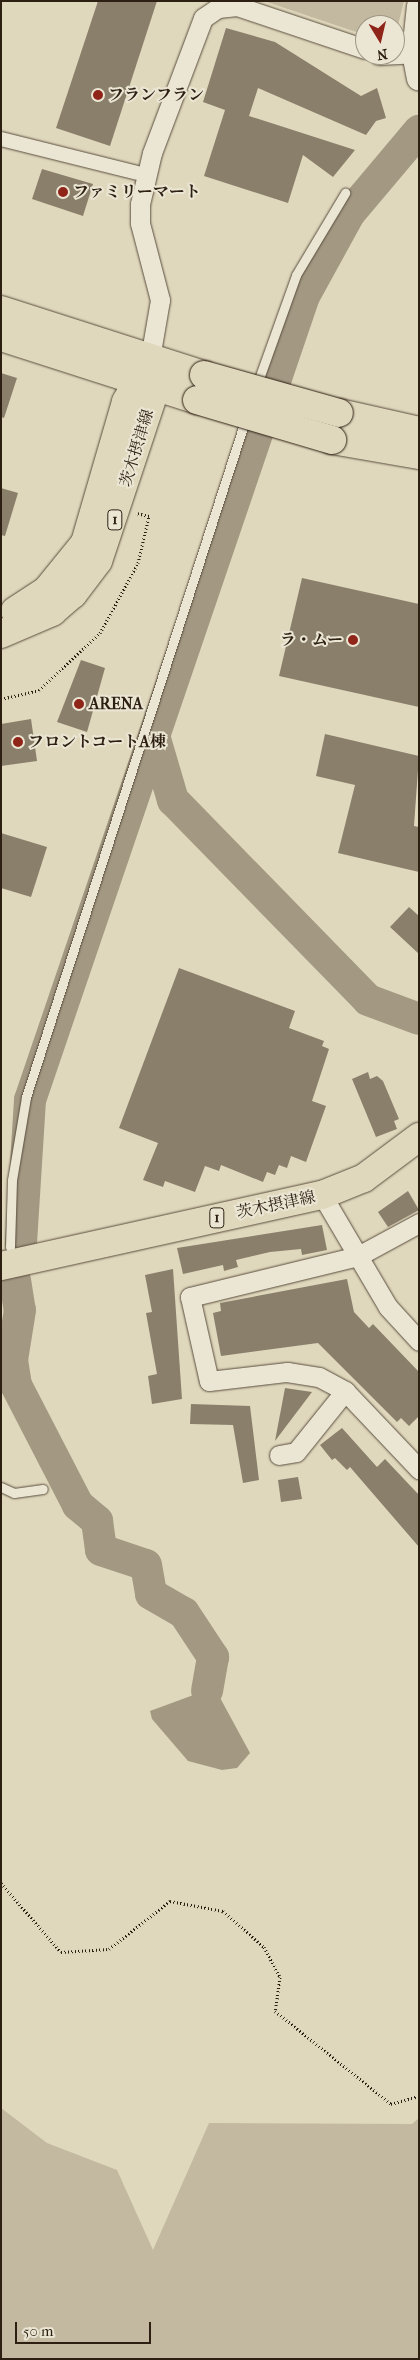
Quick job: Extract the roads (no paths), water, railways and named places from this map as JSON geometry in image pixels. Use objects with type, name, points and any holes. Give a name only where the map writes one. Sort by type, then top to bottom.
[{"type":"main road","name":"茨木摂津線","points":[[1,310],[148,365],[332,440],[419,455]]},
{"type":"main road","name":"茨木摂津線","points":[[1,337],[148,365]]},
{"type":"main road","name":"茨木摂津線","points":[[1,634],[34,622],[73,594],[98,561],[118,508],[148,365]]},
{"type":"main road","name":"茨木摂津線","points":[[1,615],[38,600],[85,543],[148,365]]},
{"type":"main road","name":"茨木摂津線","points":[[201,387],[339,413],[419,431]]},
{"type":"main road","name":"茨木摂津線","points":[[6,1256],[322,1195],[364,1178],[419,1137]]},
{"type":"street","points":[[148,365],[160,300],[140,224],[140,204],[152,153],[203,18],[218,8],[238,6],[355,46]]},
{"type":"street","points":[[419,6],[414,53],[419,79]]},
{"type":"street","points":[[405,54],[414,53]]},
{"type":"street","points":[[1,139],[137,174]]},
{"type":"street","points":[[322,1195],[388,1308],[419,1341]]},
{"type":"street","points":[[419,1223],[358,1256],[190,1297],[209,1381],[287,1372],[319,1377],[345,1392],[419,1469]]},
{"type":"street","points":[[279,1455],[296,1452],[345,1392]]},
{"type":"lane","points":[[6,1256],[12,1180],[26,1097],[58,986],[296,275],[345,193]]},
{"type":"lane","points":[[1,1487],[14,1493],[43,1489]]},
{"type":"waterway","points":[[21,1243],[30,1100],[304,296],[349,214],[419,131]]},
{"type":"waterway","points":[[155,739],[173,800],[368,1000],[419,1019]]},
{"type":"waterway","points":[[15,1280],[20,1310],[12,1360],[16,1385],[78,1505],[97,1521],[101,1550],[146,1565],[151,1594],[184,1613],[213,1657],[207,1690]]},
{"type":"place","name":"フランフラン","points":[[98,95]]},
{"type":"place","name":"ファミリーマート","points":[[63,192]]},
{"type":"place","name":"ラ・ムー","points":[[353,640]]},
{"type":"place","name":"ARENA","points":[[79,704]]},
{"type":"place","name":"フロントコートA棟","points":[[18,742]]}]
